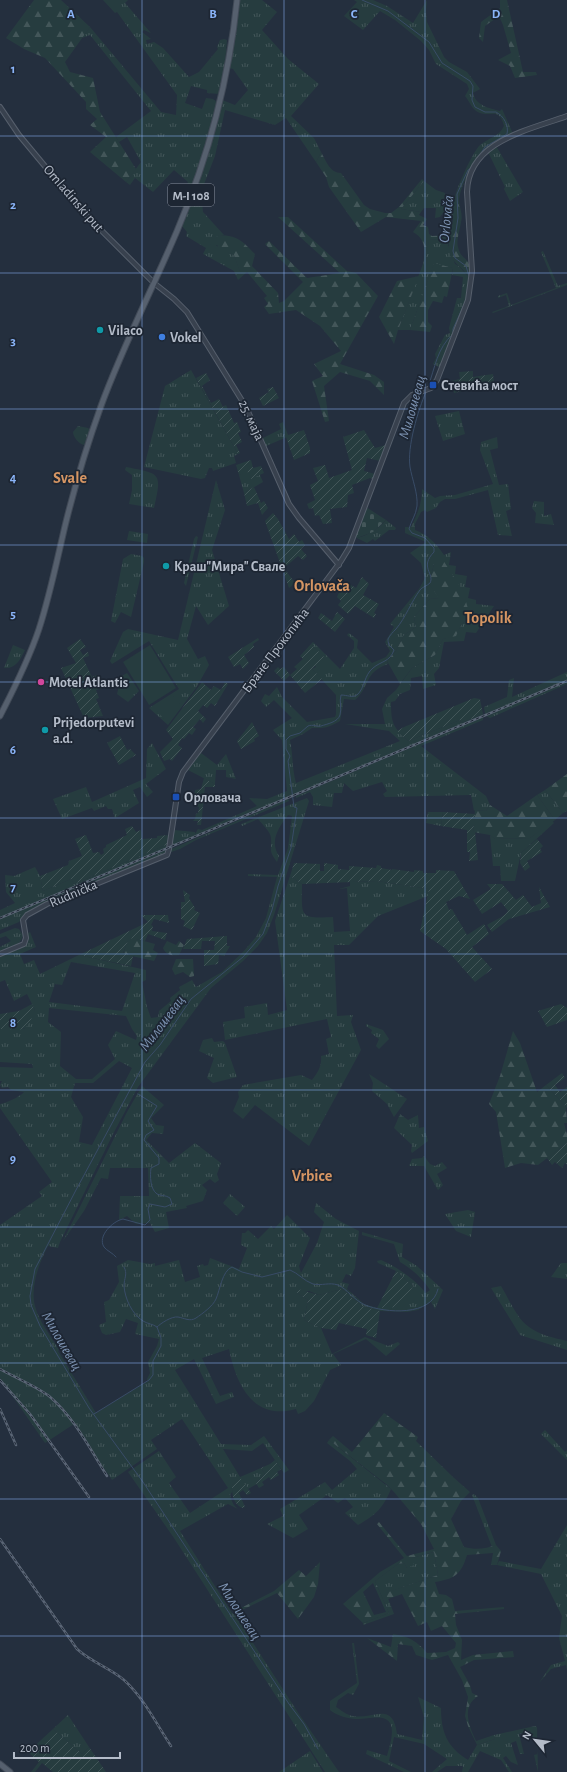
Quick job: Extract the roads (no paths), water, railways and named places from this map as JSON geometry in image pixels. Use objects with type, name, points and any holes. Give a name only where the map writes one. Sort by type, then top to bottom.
[{"type":"main road","name":"M-I 108","points":[[0,716],[27,660],[38,630],[71,502],[101,406],[188,205],[206,151],[223,86],[231,45],[237,0]]},
{"type":"main road","points":[[0,1764],[10,1772]]},
{"type":"street","name":"Omladinski put","points":[[0,107],[19,135],[83,212],[154,283]]},
{"type":"street","name":"Бране Прокопића","points":[[169,848],[176,797],[183,772],[339,565],[349,548],[400,411],[407,398],[435,384],[442,370],[464,313],[470,289],[472,270],[468,180],[475,166],[486,151],[498,142],[567,116]]},
{"type":"street","name":"25. маја","points":[[154,283],[187,312],[201,332],[246,407],[289,504],[298,518],[339,565]]},
{"type":"street","name":"Rudnička","points":[[0,954],[24,944],[26,938],[23,920],[30,913],[61,898],[166,855],[169,848]]},
{"type":"waterway","name":"Orlovača","points":[[362,0],[388,11],[429,42],[442,63],[470,81],[473,86],[472,100],[475,107],[485,112],[496,112],[504,119],[507,125],[507,134],[485,147],[477,159]]},
{"type":"waterway","name":"Orlovača","points":[[469,276],[466,266],[455,258],[453,251],[458,218],[457,194],[468,170],[471,168]]},
{"type":"waterway","name":"Милошевац","points":[[428,387],[440,352],[453,334],[453,329],[466,300]]},
{"type":"waterway","name":"Милошевац","points":[[318,1749],[304,1724],[289,1704],[143,1482],[89,1408],[40,1326],[31,1305],[30,1296],[35,1269],[145,1062],[160,1045],[191,999],[243,957],[263,934],[291,848],[297,808],[294,807],[288,761],[290,756],[286,749],[286,740],[290,736],[300,733],[308,726],[321,726],[332,722],[339,717],[341,712],[341,695],[357,695],[362,689],[370,671],[390,657],[394,650],[389,645],[388,639],[403,620],[420,590],[430,583],[431,576],[427,566],[430,557],[434,552],[434,548],[425,538],[412,533],[409,529],[417,506],[416,491],[409,459],[410,449],[417,418],[426,392]]},
{"type":"waterway","points":[[116,1257],[105,1248],[102,1243],[104,1234],[111,1226],[123,1219],[145,1225],[150,1220],[148,1209],[150,1204],[165,1207],[172,1204],[170,1198],[157,1194],[153,1189],[151,1168],[159,1164],[159,1158],[144,1140],[146,1135],[154,1130],[148,1121],[157,1106],[138,1094]]},
{"type":"waterway","points":[[94,1414],[149,1380],[153,1375],[153,1361],[161,1346],[161,1338],[157,1327],[139,1318],[130,1306],[124,1286],[126,1274],[124,1267]]},
{"type":"waterway","points":[[157,1327],[173,1318],[178,1317],[192,1320],[204,1312],[215,1302],[226,1272],[232,1267],[242,1272],[262,1277],[290,1270],[313,1284],[338,1285],[365,1305],[384,1310],[395,1311],[418,1308],[427,1304],[434,1298],[438,1289]]},
{"type":"railway","points":[[0,918],[567,681]]},
{"type":"railway","points":[[0,1369],[43,1392],[58,1404],[74,1423],[107,1476]]},
{"type":"railway","points":[[0,1380],[30,1414],[89,1497]]},
{"type":"railway","points":[[0,1409],[16,1445]]},
{"type":"railway","points":[[0,1539],[77,1649],[88,1658],[119,1676],[131,1687],[144,1703],[171,1746]]},
{"type":"place","name":"Vilaco","points":[[100,330]]},
{"type":"place","name":"Vokel","points":[[162,337]]},
{"type":"place","name":"Стевића мост","points":[[433,385]]},
{"type":"place","name":"Краш\"Мира\" Свале","points":[[166,566]]},
{"type":"place","name":"Motel Atlantis","points":[[41,682]]},
{"type":"place","name":"Prijedorputevi a.d.","points":[[45,730]]},
{"type":"place","name":"Орловача","points":[[176,797]]},
{"type":"district","name":"Svale","points":[[70,477]]},
{"type":"district","name":"Orlovača","points":[[322,585]]},
{"type":"district","name":"Topolik","points":[[488,617]]},
{"type":"district","name":"Vrbice","points":[[312,1175]]}]
